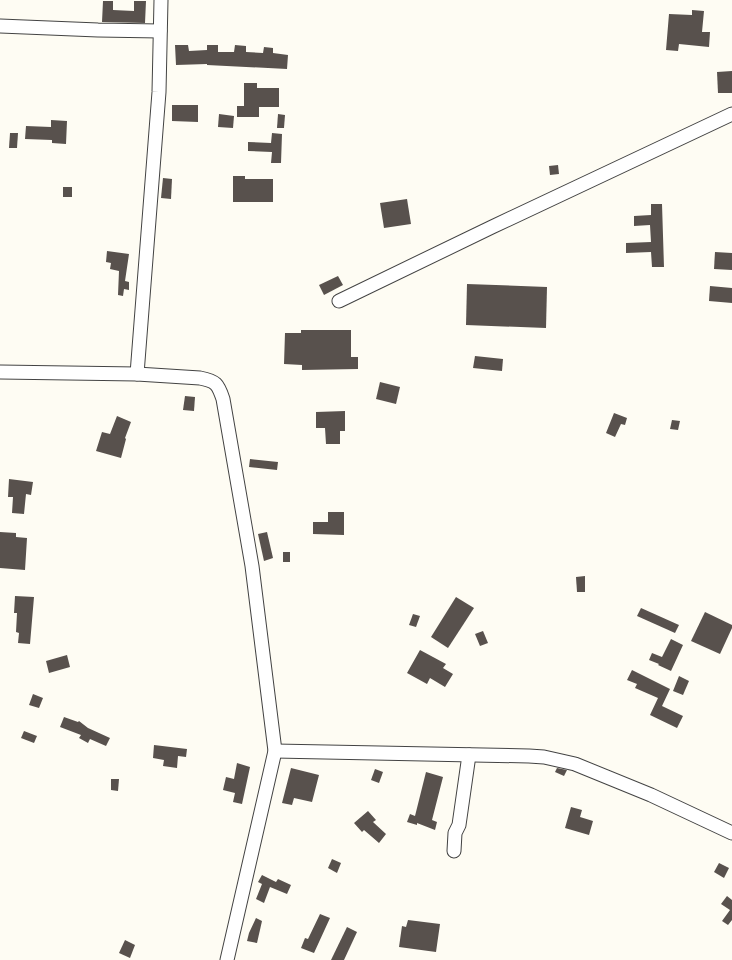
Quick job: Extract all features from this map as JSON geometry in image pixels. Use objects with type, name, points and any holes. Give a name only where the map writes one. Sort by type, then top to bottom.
[{"type":"street","points":[[137,374],[159,92],[161,0]]},
{"type":"street","points":[[0,26],[160,31]]},
{"type":"street","points":[[339,301],[732,114]]},
{"type":"street","points":[[0,372],[137,374],[200,378],[210,380],[219,386],[223,399],[252,566],[275,751],[227,960]]},
{"type":"street","points":[[275,751],[544,757],[575,764],[651,795],[732,833]]},
{"type":"street","points":[[454,851],[469,755]]},
{"type":"building","points":[[103,1],[113,1],[113,10],[134,11],[134,1],[146,1],[145,23],[102,22]]},
{"type":"building","points":[[692,10],[704,11],[702,32],[710,32],[709,47],[679,44],[678,51],[666,50],[669,14],[692,15]]},
{"type":"building","points":[[175,45],[188,45],[189,51],[207,50],[207,45],[218,45],[218,52],[234,52],[235,45],[246,46],[246,52],[263,53],[264,47],[273,48],[273,53],[288,55],[287,69],[207,64],[176,65]]},
{"type":"building","points":[[732,71],[732,93],[718,93],[717,72]]},
{"type":"building","points":[[244,83],[257,83],[257,88],[279,88],[279,107],[259,107],[259,117],[237,117],[237,106],[244,106]]},
{"type":"building","points":[[172,105],[198,105],[198,122],[172,121]]},
{"type":"building","points":[[219,114],[234,116],[233,128],[218,127]]},
{"type":"building","points":[[278,114],[285,115],[284,128],[277,128]]},
{"type":"building","points":[[51,120],[67,121],[66,144],[52,143],[52,140],[25,139],[26,126],[51,127]]},
{"type":"building","points":[[10,133],[18,133],[17,148],[9,148]]},
{"type":"building","points":[[272,133],[282,134],[281,163],[271,163],[272,152],[248,151],[248,142],[271,143]]},
{"type":"building","points":[[558,165],[559,174],[550,175],[549,166]]},
{"type":"building","points":[[233,176],[245,176],[245,179],[273,179],[273,202],[233,202]]},
{"type":"building","points":[[163,178],[172,179],[171,199],[161,198]]},
{"type":"building","points":[[63,187],[72,187],[72,197],[63,197]]},
{"type":"building","points":[[407,199],[411,224],[384,228],[380,203]]},
{"type":"building","points":[[651,204],[662,204],[664,267],[652,267],[651,252],[626,253],[626,243],[651,242],[650,225],[634,226],[634,216],[651,215]]},
{"type":"building","points":[[107,251],[129,254],[125,281],[129,282],[129,290],[124,289],[123,296],[118,295],[119,271],[110,269],[111,263],[106,262]]},
{"type":"building","points":[[715,252],[732,253],[732,270],[714,269]]},
{"type":"building","points":[[338,276],[343,285],[324,295],[319,285]]},
{"type":"building","points":[[467,284],[547,287],[546,328],[466,325]]},
{"type":"building","points":[[710,286],[732,288],[732,303],[709,301]]},
{"type":"building","points":[[301,330],[351,330],[351,357],[358,357],[358,369],[302,370],[302,365],[284,364],[285,333],[301,333]]},
{"type":"building","points":[[475,356],[503,359],[502,371],[473,368]]},
{"type":"building","points":[[380,382],[400,387],[396,404],[376,399]]},
{"type":"building","points":[[185,396],[195,397],[194,411],[183,410]]},
{"type":"building","points":[[345,411],[345,431],[340,431],[340,444],[326,444],[325,428],[316,428],[316,412]]},
{"type":"building","points":[[614,413],[627,418],[625,425],[621,424],[615,437],[606,433]]},
{"type":"building","points":[[117,416],[131,422],[125,438],[121,458],[96,451],[102,432],[110,434]]},
{"type":"building","points":[[672,420],[680,421],[678,430],[670,429]]},
{"type":"building","points":[[250,459],[278,462],[277,470],[249,467]]},
{"type":"building","points":[[9,479],[33,482],[31,495],[26,494],[24,514],[12,513],[13,497],[8,497]]},
{"type":"building","points":[[328,512],[344,512],[344,535],[313,534],[313,522],[328,522]]},
{"type":"building","points":[[0,532],[16,533],[16,537],[27,538],[25,570],[0,568]]},
{"type":"building","points":[[267,532],[273,558],[264,561],[258,534]]},
{"type":"building","points":[[283,552],[290,552],[290,562],[283,562]]},
{"type":"building","points":[[585,576],[585,592],[577,592],[576,577]]},
{"type":"building","points":[[15,596],[34,597],[30,644],[18,643],[19,633],[16,632],[17,613],[14,613]]},
{"type":"building","points":[[456,597],[474,608],[448,648],[431,637]]},
{"type":"building","points":[[641,608],[679,625],[675,633],[637,616]]},
{"type":"building","points":[[705,612],[732,625],[720,654],[691,641]]},
{"type":"building","points":[[413,614],[420,616],[416,627],[409,625]]},
{"type":"building","points":[[483,631],[488,643],[480,646],[475,634]]},
{"type":"building","points":[[671,639],[683,645],[671,671],[649,660],[652,653],[662,657]]},
{"type":"building","points":[[420,650],[446,664],[443,668],[453,674],[445,687],[430,678],[427,684],[407,673]]},
{"type":"building","points":[[67,655],[70,667],[49,673],[46,661]]},
{"type":"building","points":[[632,670],[670,689],[662,706],[683,716],[677,728],[650,715],[658,698],[635,688],[637,684],[627,680]]},
{"type":"building","points":[[679,676],[689,681],[683,695],[673,691]]},
{"type":"building","points":[[33,694],[43,698],[39,708],[29,705]]},
{"type":"building","points":[[64,717],[78,722],[79,721],[88,728],[110,738],[106,746],[90,739],[88,743],[79,738],[81,735],[60,727]]},
{"type":"building","points":[[24,731],[37,736],[34,743],[21,738]]},
{"type":"building","points":[[154,745],[187,749],[186,757],[178,756],[177,768],[163,766],[164,760],[153,758]]},
{"type":"building","points":[[237,763],[250,767],[242,804],[233,802],[235,793],[223,790],[226,777],[234,779]]},
{"type":"building","points":[[291,768],[319,775],[312,802],[294,798],[292,805],[282,803]]},
{"type":"building","points":[[557,768],[567,770],[564,776],[555,772]]},
{"type":"building","points":[[375,769],[383,772],[379,783],[371,780]]},
{"type":"building","points":[[426,772],[443,777],[432,820],[437,822],[435,830],[417,823],[417,825],[407,822],[410,814],[415,816]]},
{"type":"building","points":[[111,779],[119,779],[118,791],[111,790]]},
{"type":"building","points":[[571,807],[582,810],[580,817],[593,821],[589,835],[565,828]]},
{"type":"building","points":[[368,811],[376,820],[373,822],[386,834],[379,843],[364,830],[362,832],[354,823]]},
{"type":"building","points":[[332,859],[341,863],[337,873],[328,868]]},
{"type":"building","points":[[719,863],[729,868],[724,878],[714,872]]},
{"type":"building","points":[[262,875],[276,882],[278,879],[291,885],[287,894],[270,887],[264,903],[256,899],[262,884],[258,882]]},
{"type":"building","points":[[727,896],[732,900],[732,920],[728,925],[722,921],[730,910],[721,904]]},
{"type":"building","points":[[320,914],[330,918],[314,953],[301,948],[305,938],[308,939]]},
{"type":"building","points":[[256,918],[262,921],[257,943],[247,941]]},
{"type":"building","points":[[408,920],[440,924],[436,952],[399,947],[402,926],[406,927]]},
{"type":"building","points":[[347,927],[357,932],[344,960],[331,960]]},
{"type":"building","points":[[125,940],[135,945],[130,958],[119,953]]}]
